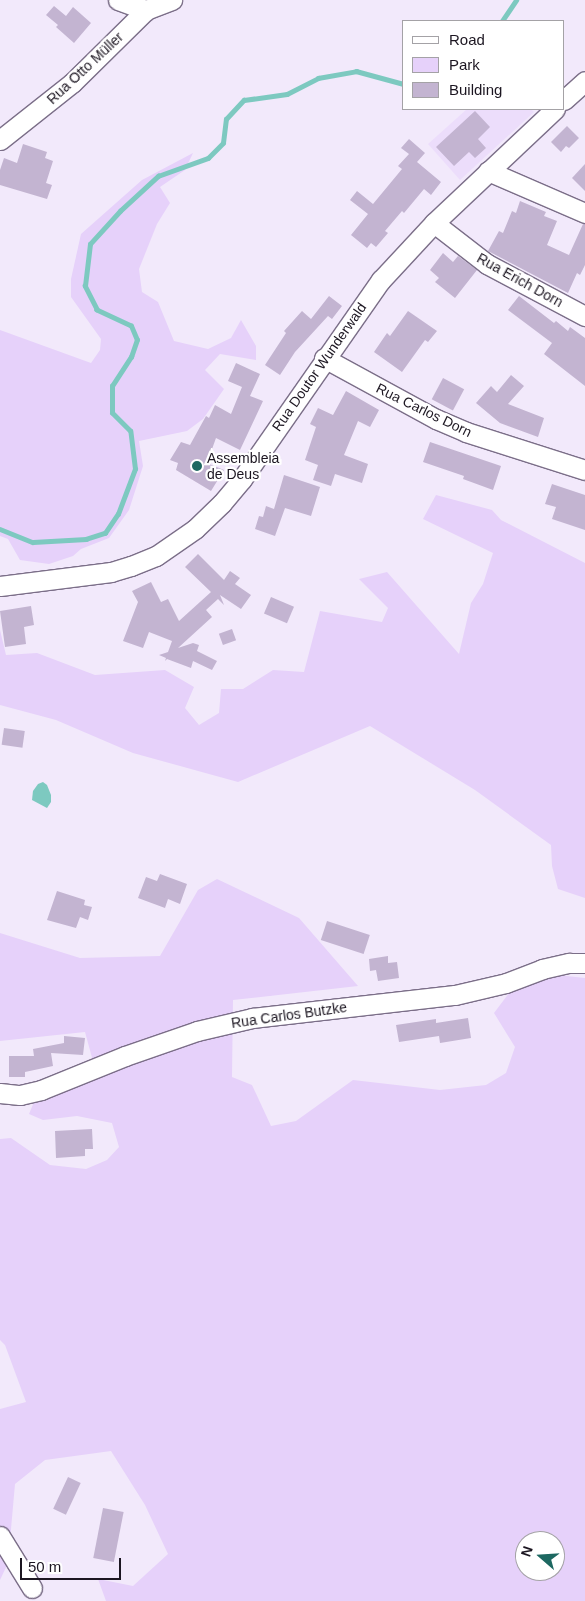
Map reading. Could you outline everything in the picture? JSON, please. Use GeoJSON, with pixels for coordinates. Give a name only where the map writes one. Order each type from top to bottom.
{"type":"FeatureCollection","features":[{"type":"Feature","properties":{"kind":"street"},"geometry":{"type":"LineString","coordinates":[[118,0],[146,10]]}},
{"type":"Feature","properties":{"kind":"street","name":"Rua Otto Müller"},"geometry":{"type":"LineString","coordinates":[[0,140],[72,83],[146,10],[172,0]]}},
{"type":"Feature","properties":{"kind":"street"},"geometry":{"type":"LineString","coordinates":[[565,99],[585,81]]}},
{"type":"Feature","properties":{"kind":"street","name":"Rua Doutor Wunderwald"},"geometry":{"type":"LineString","coordinates":[[0,586],[110,572],[156,556],[176,543],[208,517],[242,479],[324,358],[381,280],[434,223],[554,110]]}},
{"type":"Feature","properties":{"kind":"street"},"geometry":{"type":"LineString","coordinates":[[488,171],[585,213]]}},
{"type":"Feature","properties":{"kind":"street","name":"Rua Erich Dorn"},"geometry":{"type":"LineString","coordinates":[[434,223],[487,264],[585,316]]}},
{"type":"Feature","properties":{"kind":"street","name":"Rua Carlos Dorn"},"geometry":{"type":"LineString","coordinates":[[324,358],[436,419],[466,432],[585,470]]}},
{"type":"Feature","properties":{"kind":"street","name":"Rua Carlos Butzke"},"geometry":{"type":"LineString","coordinates":[[0,1093],[20,1096],[41,1090],[125,1056],[179,1038],[252,1018],[455,995],[506,984],[542,969],[569,963],[585,963]]}},
{"type":"Feature","properties":{"kind":"street"},"geometry":{"type":"LineString","coordinates":[[0,1536],[32,1588]]}},
{"type":"Feature","properties":{"kind":"shaded area"},"geometry":{"type":"Polygon","coordinates":[[[466,110],[532,110],[534,112],[460,180],[428,144],[466,110]]]}},
{"type":"Feature","properties":{"kind":"shaded area"},"geometry":{"type":"Polygon","coordinates":[[[43,782],[47,785],[51,795],[51,802],[47,808],[32,800],[33,791],[38,784],[43,782]]]}},
{"type":"Feature","properties":{"kind":"green space"},"geometry":{"type":"Polygon","coordinates":[[[193,153],[185,170],[160,187],[170,203],[157,224],[139,269],[142,292],[158,302],[174,341],[208,349],[231,338],[241,320],[256,346],[256,360],[220,354],[205,370],[224,389],[203,419],[187,431],[139,441],[143,466],[129,510],[109,538],[81,549],[73,556],[49,564],[20,560],[8,539],[0,536],[0,330],[91,363],[100,350],[101,339],[71,297],[71,279],[81,234],[142,180],[193,153]]]}},
{"type":"Feature","properties":{"kind":"green space"},"geometry":{"type":"Polygon","coordinates":[[[436,495],[492,510],[501,520],[585,563],[585,898],[558,889],[552,866],[551,845],[475,790],[370,726],[238,782],[133,753],[56,720],[0,705],[0,630],[6,655],[37,653],[95,675],[165,670],[194,687],[185,708],[199,725],[219,713],[221,689],[243,689],[273,670],[304,672],[320,611],[382,622],[388,608],[359,579],[387,572],[459,654],[471,603],[483,584],[493,553],[423,519],[436,495]]]}},
{"type":"Feature","properties":{"kind":"green space"},"geometry":{"type":"Polygon","coordinates":[[[217,879],[299,918],[358,986],[233,1000],[232,1077],[252,1085],[271,1126],[296,1121],[353,1080],[440,1090],[486,1085],[506,1073],[515,1047],[494,1013],[512,989],[548,974],[585,978],[585,1601],[106,1601],[98,1579],[133,1586],[168,1554],[145,1505],[111,1451],[45,1460],[15,1484],[8,1563],[0,1580],[0,1409],[26,1402],[5,1345],[0,1340],[0,1139],[11,1138],[50,1165],[86,1169],[107,1160],[119,1147],[112,1123],[77,1116],[43,1120],[29,1114],[34,1102],[97,1076],[85,1032],[0,1041],[0,933],[80,958],[160,956],[198,890],[217,879]]]}},
{"type":"Feature","properties":{"kind":"building"},"geometry":{"type":"Polygon","coordinates":[[[54,6],[66,16],[73,7],[91,23],[74,43],[46,15],[54,6]]]}},
{"type":"Feature","properties":{"kind":"building"},"geometry":{"type":"Polygon","coordinates":[[[475,111],[490,127],[478,139],[486,148],[475,158],[469,152],[454,166],[436,147],[475,111]]]}},
{"type":"Feature","properties":{"kind":"building"},"geometry":{"type":"Polygon","coordinates":[[[567,126],[579,138],[569,148],[566,146],[561,152],[551,142],[567,126]]]}},
{"type":"Feature","properties":{"kind":"building"},"geometry":{"type":"Polygon","coordinates":[[[409,139],[425,153],[417,162],[441,182],[431,195],[424,189],[404,213],[402,211],[385,231],[388,233],[376,247],[371,243],[367,248],[351,235],[368,214],[350,200],[357,191],[373,204],[402,169],[398,166],[409,154],[401,148],[409,139]]]}},
{"type":"Feature","properties":{"kind":"building"},"geometry":{"type":"Polygon","coordinates":[[[23,144],[47,152],[45,158],[53,161],[46,183],[52,185],[47,199],[0,185],[0,170],[4,158],[17,163],[23,144]]]}},
{"type":"Feature","properties":{"kind":"building"},"geometry":{"type":"Polygon","coordinates":[[[585,164],[585,191],[572,178],[585,164]]]}},
{"type":"Feature","properties":{"kind":"building"},"geometry":{"type":"Polygon","coordinates":[[[520,201],[546,212],[544,216],[557,221],[547,245],[569,255],[583,224],[585,224],[585,265],[580,275],[577,273],[568,293],[488,251],[499,231],[503,233],[512,211],[516,213],[520,201]]]}},
{"type":"Feature","properties":{"kind":"building"},"geometry":{"type":"Polygon","coordinates":[[[443,253],[453,262],[458,256],[477,270],[455,298],[435,282],[439,278],[430,270],[443,253]]]}},
{"type":"Feature","properties":{"kind":"building"},"geometry":{"type":"Polygon","coordinates":[[[329,296],[342,306],[332,319],[328,316],[295,352],[280,375],[265,365],[286,333],[284,331],[302,311],[311,319],[329,296]]]}},
{"type":"Feature","properties":{"kind":"building"},"geometry":{"type":"Polygon","coordinates":[[[519,296],[554,323],[556,321],[568,331],[570,327],[585,338],[585,386],[544,354],[552,343],[508,310],[519,296]]]}},
{"type":"Feature","properties":{"kind":"building"},"geometry":{"type":"Polygon","coordinates":[[[408,311],[437,331],[428,342],[425,340],[402,372],[374,352],[387,333],[390,336],[408,311]]]}},
{"type":"Feature","properties":{"kind":"building"},"geometry":{"type":"Polygon","coordinates":[[[236,363],[260,374],[250,396],[263,401],[240,450],[216,438],[207,463],[224,470],[211,491],[176,470],[178,463],[170,460],[181,442],[190,445],[206,416],[209,418],[215,405],[231,414],[242,387],[228,381],[236,363]]]}},
{"type":"Feature","properties":{"kind":"building"},"geometry":{"type":"Polygon","coordinates":[[[511,375],[524,386],[508,404],[544,418],[538,437],[500,423],[476,403],[491,386],[497,392],[511,375]]]}},
{"type":"Feature","properties":{"kind":"building"},"geometry":{"type":"Polygon","coordinates":[[[443,378],[464,389],[453,410],[432,399],[443,378]]]}},
{"type":"Feature","properties":{"kind":"building"},"geometry":{"type":"Polygon","coordinates":[[[346,391],[379,410],[370,427],[358,421],[344,455],[368,464],[362,483],[335,474],[331,486],[313,480],[318,465],[305,460],[316,427],[310,424],[318,408],[333,415],[346,391]]]}},
{"type":"Feature","properties":{"kind":"building"},"geometry":{"type":"Polygon","coordinates":[[[430,442],[501,466],[493,490],[463,479],[464,476],[423,462],[430,442]]]}},
{"type":"Feature","properties":{"kind":"building"},"geometry":{"type":"Polygon","coordinates":[[[284,475],[320,487],[311,516],[285,508],[275,536],[255,529],[259,516],[263,517],[266,506],[274,509],[284,475]]]}},
{"type":"Feature","properties":{"kind":"building"},"geometry":{"type":"Polygon","coordinates":[[[552,484],[585,495],[585,530],[552,519],[556,507],[545,504],[552,484]]]}},
{"type":"Feature","properties":{"kind":"building"},"geometry":{"type":"Polygon","coordinates":[[[198,554],[224,580],[230,571],[240,578],[235,584],[251,595],[241,609],[220,595],[224,605],[218,599],[206,610],[212,617],[178,648],[193,643],[199,645],[197,651],[217,661],[212,670],[193,661],[191,668],[167,659],[165,661],[166,658],[159,655],[168,652],[172,641],[149,632],[143,648],[123,641],[138,602],[132,591],[151,582],[161,602],[168,599],[179,621],[211,592],[185,567],[198,554]]]}},
{"type":"Feature","properties":{"kind":"building"},"geometry":{"type":"Polygon","coordinates":[[[271,597],[294,607],[287,623],[264,614],[271,597]]]}},
{"type":"Feature","properties":{"kind":"building"},"geometry":{"type":"Polygon","coordinates":[[[31,606],[34,625],[24,627],[26,644],[5,647],[0,611],[31,606]]]}},
{"type":"Feature","properties":{"kind":"building"},"geometry":{"type":"Polygon","coordinates":[[[232,629],[236,640],[223,645],[219,634],[232,629]]]}},
{"type":"Feature","properties":{"kind":"building"},"geometry":{"type":"Polygon","coordinates":[[[4,728],[25,731],[22,748],[2,745],[4,728]]]}},
{"type":"Feature","properties":{"kind":"building"},"geometry":{"type":"Polygon","coordinates":[[[160,874],[187,884],[180,904],[168,899],[165,908],[138,898],[146,877],[157,881],[160,874]]]}},
{"type":"Feature","properties":{"kind":"building"},"geometry":{"type":"Polygon","coordinates":[[[57,891],[85,900],[84,905],[92,907],[88,920],[80,917],[76,928],[47,920],[57,891]]]}},
{"type":"Feature","properties":{"kind":"building"},"geometry":{"type":"Polygon","coordinates":[[[327,921],[370,935],[364,954],[321,940],[327,921]]]}},
{"type":"Feature","properties":{"kind":"building"},"geometry":{"type":"Polygon","coordinates":[[[388,956],[388,963],[397,962],[399,978],[378,981],[376,970],[370,971],[369,959],[388,956]]]}},
{"type":"Feature","properties":{"kind":"building"},"geometry":{"type":"Polygon","coordinates":[[[468,1018],[471,1038],[440,1043],[439,1036],[399,1042],[396,1025],[436,1019],[436,1023],[468,1018]]]}},
{"type":"Feature","properties":{"kind":"building"},"geometry":{"type":"Polygon","coordinates":[[[64,1036],[85,1038],[83,1055],[51,1053],[53,1066],[25,1072],[25,1077],[9,1077],[9,1056],[34,1056],[33,1049],[64,1043],[64,1036]]]}},
{"type":"Feature","properties":{"kind":"building"},"geometry":{"type":"Polygon","coordinates":[[[92,1129],[93,1149],[85,1149],[85,1156],[56,1158],[55,1131],[92,1129]]]}},
{"type":"Feature","properties":{"kind":"building"},"geometry":{"type":"Polygon","coordinates":[[[68,1477],[81,1483],[66,1515],[53,1509],[68,1477]]]}},
{"type":"Feature","properties":{"kind":"building"},"geometry":{"type":"Polygon","coordinates":[[[103,1508],[124,1512],[114,1562],[93,1558],[103,1508]]]}},
{"type":"Feature","properties":{"kind":"waterway"},"geometry":{"type":"LineString","coordinates":[[503,20],[516,0]]}},
{"type":"Feature","properties":{"kind":"waterway"},"geometry":{"type":"LineString","coordinates":[[0,529],[33,542],[86,539],[105,533],[118,514],[135,469],[130,431],[112,413],[112,386],[131,357],[137,340],[131,326],[97,310],[85,286],[90,244],[120,211],[158,176],[208,158],[223,143],[226,119],[244,100],[287,94],[318,78],[356,71],[402,83]]}},
{"type":"Feature","properties":{"kind":"place","name":"Assembleia de Deus"},"geometry":{"type":"Point","coordinates":[197,466]}}]}
